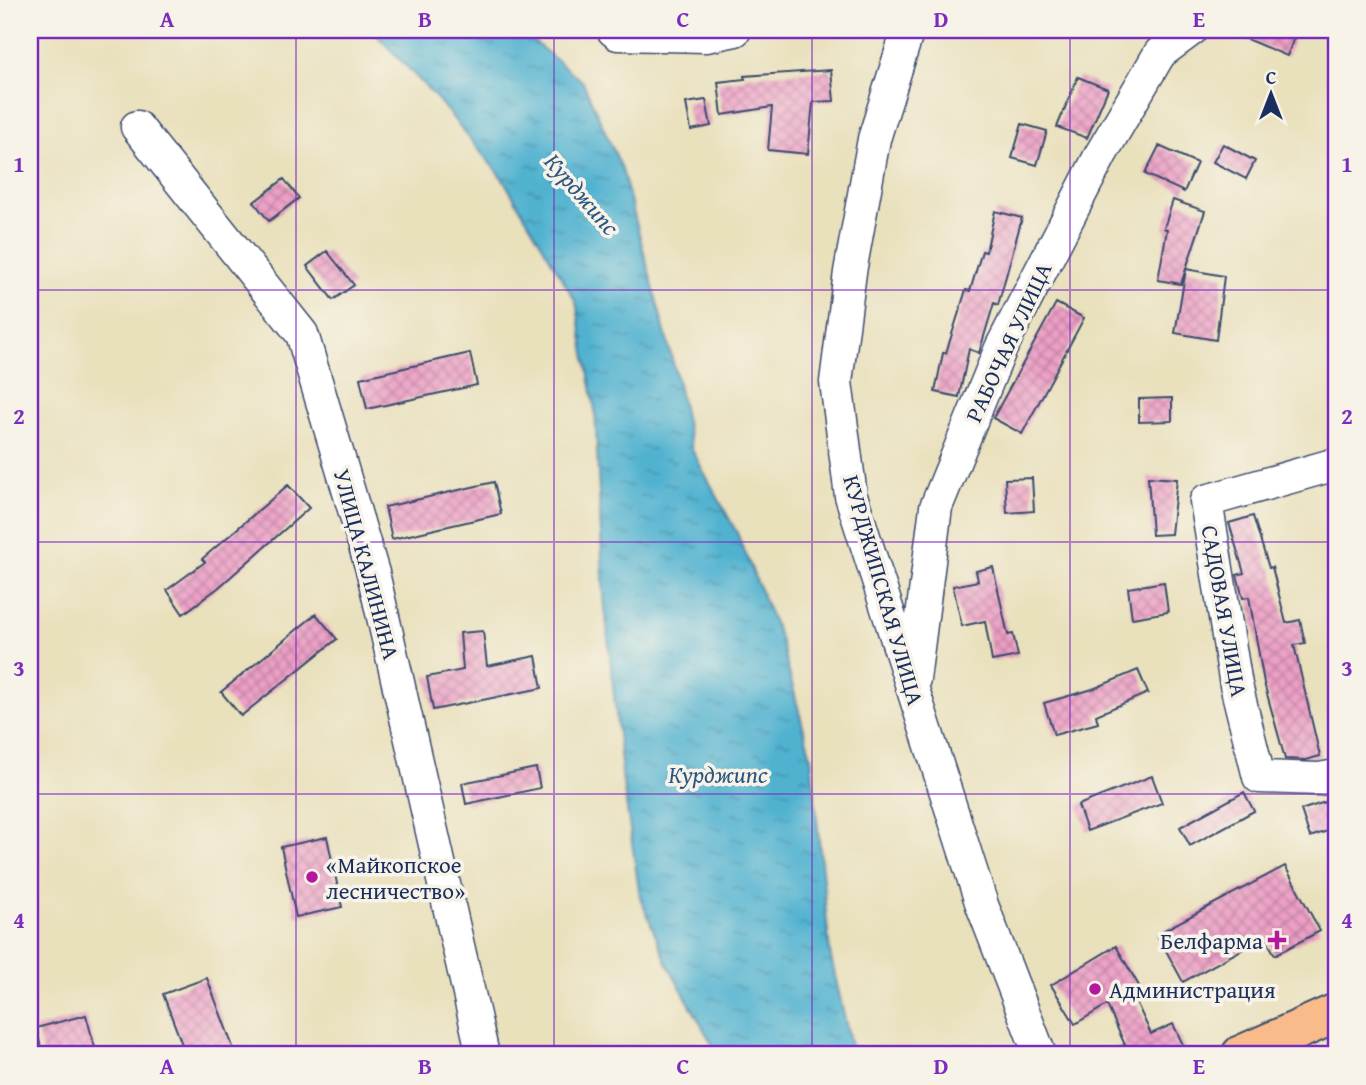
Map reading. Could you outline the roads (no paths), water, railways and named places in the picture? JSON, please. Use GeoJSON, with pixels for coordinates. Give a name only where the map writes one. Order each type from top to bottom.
{"type":"FeatureCollection","features":[{"type":"Feature","properties":{"kind":"main road"},"geometry":{"type":"LineString","coordinates":[[1241,1055],[1336,1013]]}},
{"type":"Feature","properties":{"kind":"street"},"geometry":{"type":"LineString","coordinates":[[613,30],[618,34],[706,36],[735,30]]}},
{"type":"Feature","properties":{"kind":"street","name":"КУРДЖИПСКАЯ УЛИЦА"},"geometry":{"type":"LineString","coordinates":[[908,30],[874,139],[850,272],[836,382],[851,496],[982,905],[1040,1055]]}},
{"type":"Feature","properties":{"kind":"street","name":"РАБОЧАЯ УЛИЦА"},"geometry":{"type":"LineString","coordinates":[[912,691],[936,507],[1001,348],[1101,154],[1160,53],[1191,30]]}},
{"type":"Feature","properties":{"kind":"street","name":"УЛИЦА КАЛИНИНА"},"geometry":{"type":"LineString","coordinates":[[137,127],[302,334],[373,573],[483,1055]]}},
{"type":"Feature","properties":{"kind":"street","name":"САДОВАЯ УЛИЦА"},"geometry":{"type":"LineString","coordinates":[[1336,464],[1206,501],[1236,685],[1259,777],[1319,779],[1336,776]]}},
{"type":"Feature","properties":{"kind":"water","name":"Курджипс"},"geometry":{"type":"Polygon","coordinates":[[[372,30],[520,30],[583,82],[622,169],[675,370],[692,450],[737,533],[780,638],[811,757],[830,953],[853,1055],[718,1055],[667,963],[640,897],[623,783],[604,598],[595,410],[576,302],[503,179],[438,100],[372,30]]]}},
{"type":"Feature","properties":{"kind":"place","name":"«Майкопское лесничество»"},"geometry":{"type":"Point","coordinates":[312,877]}},
{"type":"Feature","properties":{"kind":"place","name":"Белфарма"},"geometry":{"type":"Point","coordinates":[1277,940]}},
{"type":"Feature","properties":{"kind":"place","name":"Администрация"},"geometry":{"type":"Point","coordinates":[1095,989]}}]}
